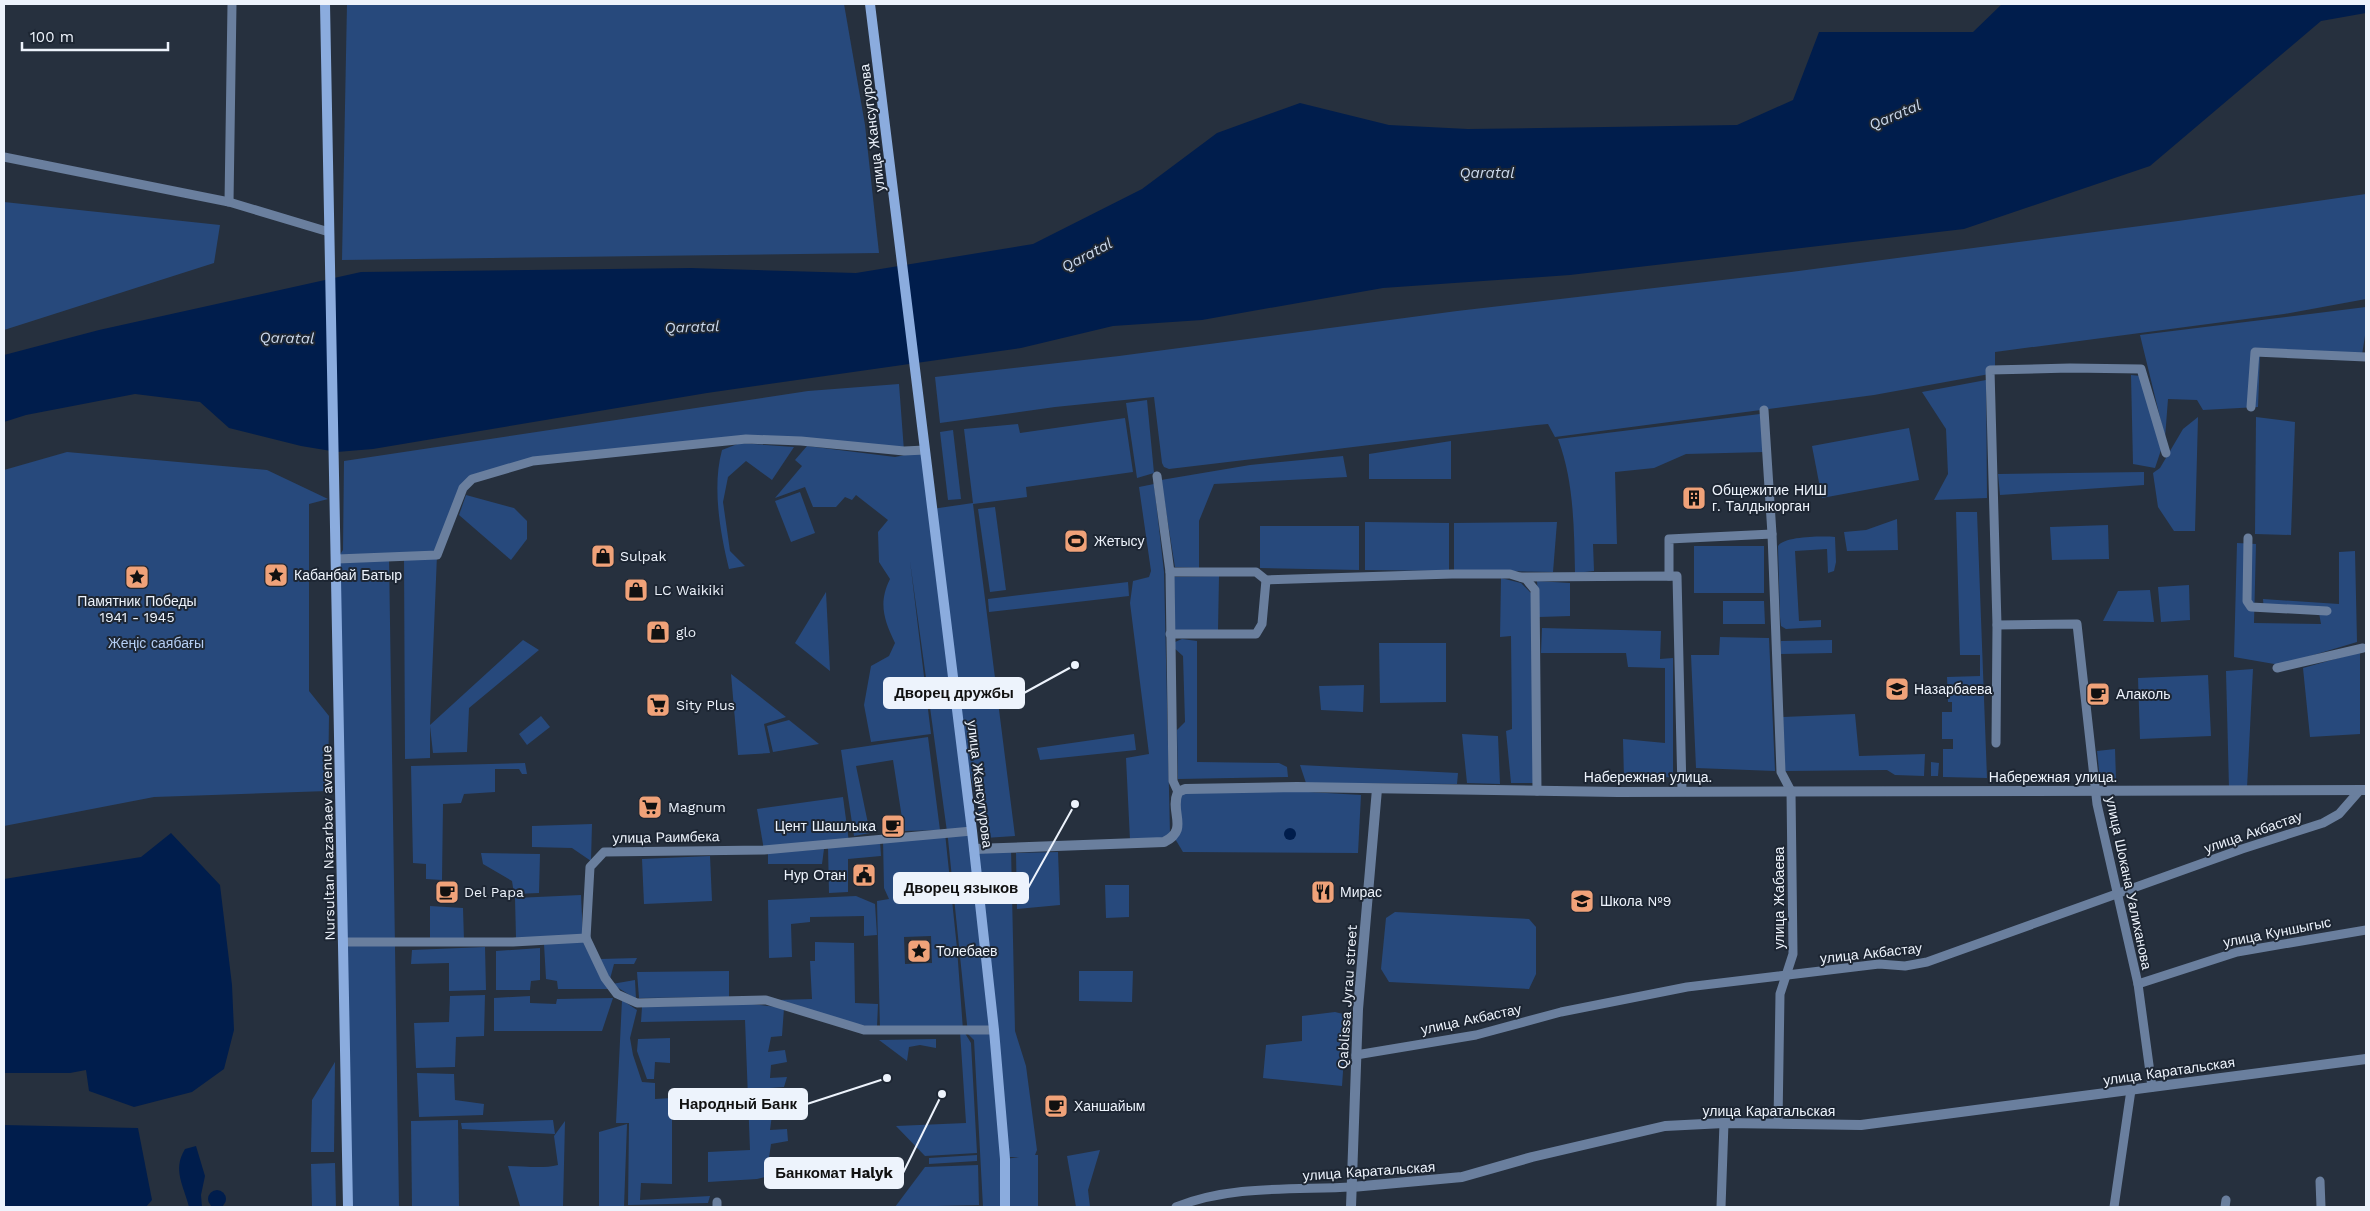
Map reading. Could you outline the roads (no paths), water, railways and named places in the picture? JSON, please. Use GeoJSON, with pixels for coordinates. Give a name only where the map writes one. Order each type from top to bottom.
{"type":"FeatureCollection","features":[{"type":"Feature","properties":{"kind":"main road","name":"Nursultan Nazarbaev avenue"},"geometry":{"type":"LineString","coordinates":[[325,4],[348,1207]]}},
{"type":"Feature","properties":{"kind":"main road","name":"улица Жансугурова"},"geometry":{"type":"LineString","coordinates":[[870,4],[972,830],[994,1030],[1005,1159],[1006,1207]]}},
{"type":"Feature","properties":{"kind":"street"},"geometry":{"type":"LineString","coordinates":[[230,202],[232,4]]}},
{"type":"Feature","properties":{"kind":"street"},"geometry":{"type":"LineString","coordinates":[[4,157],[230,202],[329,232]]}},
{"type":"Feature","properties":{"kind":"street"},"geometry":{"type":"LineString","coordinates":[[2251,407],[2255,352],[2366,357]]}},
{"type":"Feature","properties":{"kind":"street"},"geometry":{"type":"LineString","coordinates":[[1996,743],[1997,625],[1990,370],[2141,369],[2166,453]]}},
{"type":"Feature","properties":{"kind":"street"},"geometry":{"type":"LineString","coordinates":[[1764,410],[1772,534],[1781,772],[1791,791]]}},
{"type":"Feature","properties":{"kind":"street"},"geometry":{"type":"LineString","coordinates":[[337,559],[437,555],[463,488],[472,479],[533,461],[746,439],[801,441],[904,451],[924,450]]}},
{"type":"Feature","properties":{"kind":"street"},"geometry":{"type":"LineString","coordinates":[[974,849],[1164,842],[1174,837],[1178,827],[1175,800],[1178,792],[1173,781],[1170,572],[1157,476]]}},
{"type":"Feature","properties":{"kind":"street"},"geometry":{"type":"LineString","coordinates":[[1668,576],[1669,539],[1772,534]]}},
{"type":"Feature","properties":{"kind":"street"},"geometry":{"type":"LineString","coordinates":[[2248,538],[2247,601],[2252,607],[2327,611]]}},
{"type":"Feature","properties":{"kind":"street"},"geometry":{"type":"LineString","coordinates":[[1170,572],[1256,572],[1266,580],[1452,574],[1510,574],[1526,580],[1535,590],[1537,791]]}},
{"type":"Feature","properties":{"kind":"street"},"geometry":{"type":"LineString","coordinates":[[1518,577],[1677,576],[1682,791]]}},
{"type":"Feature","properties":{"kind":"street"},"geometry":{"type":"LineString","coordinates":[[1170,634],[1256,634],[1262,624],[1266,580]]}},
{"type":"Feature","properties":{"kind":"street","name":"улица Шокана Уалиханова"},"geometry":{"type":"LineString","coordinates":[[1997,625],[2077,624],[2095,792],[2116,894],[2138,984],[2152,1088]]}},
{"type":"Feature","properties":{"kind":"street"},"geometry":{"type":"LineString","coordinates":[[2277,668],[2363,648]]}},
{"type":"Feature","properties":{"kind":"street","name":"Набережная улица."},"geometry":{"type":"LineString","coordinates":[[1178,792],[1185,789],[1288,787],[1537,791],[2095,792],[2363,790]]}},
{"type":"Feature","properties":{"kind":"street","name":"Qablissa Jyrau street"},"geometry":{"type":"LineString","coordinates":[[1351,1207],[1356,1055],[1377,788]]}},
{"type":"Feature","properties":{"kind":"street","name":"улица Акбастау"},"geometry":{"type":"LineString","coordinates":[[1356,1055],[1476,1035],[1561,1012],[1687,987],[1879,964],[1905,966],[1927,962],[2242,849],[2323,823],[2339,814],[2363,790]]}},
{"type":"Feature","properties":{"kind":"street","name":"улица Жабаева"},"geometry":{"type":"LineString","coordinates":[[1778,1123],[1780,994],[1794,954],[1791,791]]}},
{"type":"Feature","properties":{"kind":"street","name":"улица Раимбека"},"geometry":{"type":"LineString","coordinates":[[586,938],[590,867],[604,852],[764,850],[972,830]]}},
{"type":"Feature","properties":{"kind":"street","name":"улица Куншыгыс"},"geometry":{"type":"LineString","coordinates":[[2138,984],[2237,952],[2366,930]]}},
{"type":"Feature","properties":{"kind":"street"},"geometry":{"type":"LineString","coordinates":[[344,942],[513,942],[586,938],[605,978],[617,994],[637,1003],[766,1000],[864,1030],[994,1030]]}},
{"type":"Feature","properties":{"kind":"street","name":"улица Каратальская"},"geometry":{"type":"LineString","coordinates":[[1176,1207],[1192,1201],[1245,1192],[1352,1188],[1462,1177],[1532,1157],[1665,1126],[1724,1122],[1861,1125],[2366,1059]]}},
{"type":"Feature","properties":{"kind":"street"},"geometry":{"type":"LineString","coordinates":[[2114,1207],[2131,1090]]}},
{"type":"Feature","properties":{"kind":"street"},"geometry":{"type":"LineString","coordinates":[[1721,1207],[1724,1122]]}},
{"type":"Feature","properties":{"kind":"street"},"geometry":{"type":"LineString","coordinates":[[2320,1180],[2321,1207]]}},
{"type":"Feature","properties":{"kind":"water","name":"Qaratal"},"geometry":{"type":"Polygon","coordinates":[[[2002,4],[2366,4],[2366,13],[2321,21],[2150,166],[1964,229],[1570,275],[1383,288],[1202,320],[1113,326],[1021,348],[707,393],[373,449],[337,452],[301,446],[229,428],[200,402],[135,394],[26,415],[4,422],[4,355],[99,330],[361,272],[691,268],[856,273],[1033,244],[1142,189],[1217,133],[1300,103],[1389,125],[1468,129],[1737,125],[1793,100],[1819,32],[1973,32],[2002,4]]]}},
{"type":"Feature","properties":{"kind":"water"},"geometry":{"type":"Polygon","coordinates":[[[1288,828],[1292,828],[1296,834],[1292,840],[1288,840],[1284,836],[1284,832],[1288,828]]]}},
{"type":"Feature","properties":{"kind":"water"},"geometry":{"type":"Polygon","coordinates":[[[171,833],[220,885],[232,985],[234,1030],[224,1069],[192,1092],[134,1107],[89,1091],[86,1070],[70,1073],[4,1073],[4,879],[141,857],[171,833]]]}},
{"type":"Feature","properties":{"kind":"water"},"geometry":{"type":"Polygon","coordinates":[[[4,1125],[138,1128],[152,1200],[146,1207],[4,1207],[4,1125]]]}},
{"type":"Feature","properties":{"kind":"water"},"geometry":{"type":"Polygon","coordinates":[[[196,1146],[205,1176],[201,1195],[202,1207],[189,1207],[180,1178],[179,1164],[185,1149],[196,1146]]]}},
{"type":"Feature","properties":{"kind":"water"},"geometry":{"type":"Polygon","coordinates":[[[217,1190],[223,1193],[226,1199],[223,1205],[217,1208],[211,1205],[208,1199],[211,1193],[217,1190]]]}},
{"type":"Feature","properties":{"kind":"place","name":"Общежитие НИШ г. Талдыкорган"},"geometry":{"type":"Point","coordinates":[1694,498]}},
{"type":"Feature","properties":{"kind":"place","name":"Жетысу"},"geometry":{"type":"Point","coordinates":[1076,541]}},
{"type":"Feature","properties":{"kind":"place","name":"Sulpak"},"geometry":{"type":"Point","coordinates":[603,556]}},
{"type":"Feature","properties":{"kind":"place","name":"Кабанбай Батыр"},"geometry":{"type":"Point","coordinates":[276,575]}},
{"type":"Feature","properties":{"kind":"place","name":"Памятник Победы 1941 - 1945"},"geometry":{"type":"Point","coordinates":[137,577]}},
{"type":"Feature","properties":{"kind":"place","name":"LC Waikiki"},"geometry":{"type":"Point","coordinates":[636,590]}},
{"type":"Feature","properties":{"kind":"place","name":"glo"},"geometry":{"type":"Point","coordinates":[658,632]}},
{"type":"Feature","properties":{"kind":"place","name":"Дворец дружбы"},"geometry":{"type":"Point","coordinates":[1075,665]}},
{"type":"Feature","properties":{"kind":"place","name":"Назарбаева"},"geometry":{"type":"Point","coordinates":[1897,689]}},
{"type":"Feature","properties":{"kind":"place","name":"Алаколь"},"geometry":{"type":"Point","coordinates":[2098,694]}},
{"type":"Feature","properties":{"kind":"place","name":"Sity Plus"},"geometry":{"type":"Point","coordinates":[658,705]}},
{"type":"Feature","properties":{"kind":"place","name":"Дворец языков"},"geometry":{"type":"Point","coordinates":[1075,804]}},
{"type":"Feature","properties":{"kind":"place","name":"Magnum"},"geometry":{"type":"Point","coordinates":[650,807]}},
{"type":"Feature","properties":{"kind":"place","name":"Цент Шашлыка"},"geometry":{"type":"Point","coordinates":[893,826]}},
{"type":"Feature","properties":{"kind":"place","name":"Нур Отан"},"geometry":{"type":"Point","coordinates":[864,875]}},
{"type":"Feature","properties":{"kind":"place","name":"Del Papa"},"geometry":{"type":"Point","coordinates":[447,892]}},
{"type":"Feature","properties":{"kind":"place","name":"Мирас"},"geometry":{"type":"Point","coordinates":[1323,892]}},
{"type":"Feature","properties":{"kind":"place","name":"Школа №9"},"geometry":{"type":"Point","coordinates":[1582,901]}},
{"type":"Feature","properties":{"kind":"place","name":"Толебаев"},"geometry":{"type":"Point","coordinates":[919,951]}},
{"type":"Feature","properties":{"kind":"place","name":"Народный Банк"},"geometry":{"type":"Point","coordinates":[887,1078]}},
{"type":"Feature","properties":{"kind":"place","name":"Банкомат Halyk"},"geometry":{"type":"Point","coordinates":[942,1094]}},
{"type":"Feature","properties":{"kind":"place","name":"Ханшайым"},"geometry":{"type":"Point","coordinates":[1056,1106]}},
{"type":"Feature","properties":{"kind":"park label","name":"Жеңіс саябағы"},"geometry":{"type":"Point","coordinates":[156,643]}}]}
